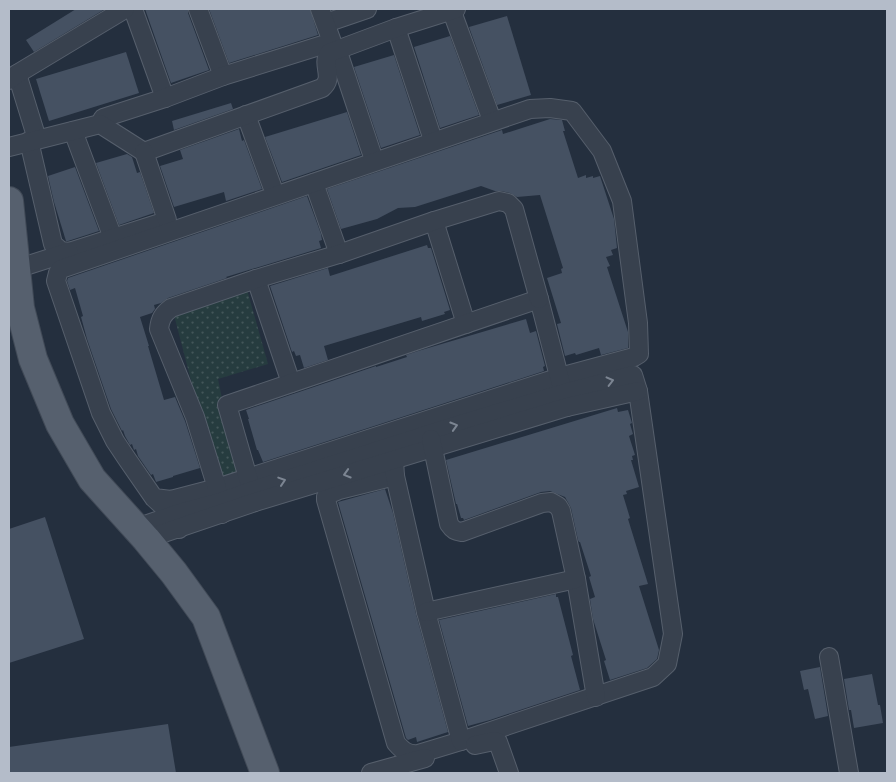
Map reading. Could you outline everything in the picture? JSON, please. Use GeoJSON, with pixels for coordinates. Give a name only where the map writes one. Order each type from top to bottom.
{"type":"FeatureCollection","features":[{"type":"Feature","properties":{"kind":"main road"},"geometry":{"type":"LineString","coordinates":[[9,201],[20,308],[33,359],[60,424],[92,479],[174,573],[206,617],[265,773]]}},
{"type":"Feature","properties":{"kind":"street"},"geometry":{"type":"LineString","coordinates":[[69,252],[61,251],[53,244],[33,140],[13,77],[125,9]]}},
{"type":"Feature","properties":{"kind":"street"},"geometry":{"type":"LineString","coordinates":[[133,9],[165,98]]}},
{"type":"Feature","properties":{"kind":"street"},"geometry":{"type":"LineString","coordinates":[[198,9],[223,76]]}},
{"type":"Feature","properties":{"kind":"street"},"geometry":{"type":"LineString","coordinates":[[100,124],[103,118],[165,98],[223,76],[332,42],[323,16],[368,9]]}},
{"type":"Feature","properties":{"kind":"street"},"geometry":{"type":"LineString","coordinates":[[144,152],[322,88],[329,79],[325,63],[329,53],[453,9],[490,115]]}},
{"type":"Feature","properties":{"kind":"street"},"geometry":{"type":"LineString","coordinates":[[396,28],[431,134]]}},
{"type":"Feature","properties":{"kind":"street"},"geometry":{"type":"LineString","coordinates":[[337,49],[372,154]]}},
{"type":"Feature","properties":{"kind":"street"},"geometry":{"type":"LineString","coordinates":[[16,269],[539,98]]}},
{"type":"Feature","properties":{"kind":"street"},"geometry":{"type":"LineString","coordinates":[[154,498],[219,502],[251,490],[390,462],[433,447],[564,392],[639,354],[638,323],[622,201],[602,151],[572,111],[550,108],[530,109],[61,269],[56,281],[101,413],[115,442],[154,498],[166,509],[175,522]]}},
{"type":"Feature","properties":{"kind":"street"},"geometry":{"type":"LineString","coordinates":[[246,115],[272,186]]}},
{"type":"Feature","properties":{"kind":"street"},"geometry":{"type":"LineString","coordinates":[[9,147],[100,124],[144,152],[168,220]]}},
{"type":"Feature","properties":{"kind":"street"},"geometry":{"type":"LineString","coordinates":[[73,131],[113,238]]}},
{"type":"Feature","properties":{"kind":"street"},"geometry":{"type":"LineString","coordinates":[[314,183],[339,254]]}},
{"type":"Feature","properties":{"kind":"street"},"geometry":{"type":"LineString","coordinates":[[219,502],[195,417],[159,329],[165,312],[171,308],[256,279],[339,254],[489,203],[499,201],[508,203],[514,209],[564,392]]}},
{"type":"Feature","properties":{"kind":"street"},"geometry":{"type":"LineString","coordinates":[[434,221],[466,324]]}},
{"type":"Feature","properties":{"kind":"street"},"geometry":{"type":"LineString","coordinates":[[256,279],[291,383]]}},
{"type":"Feature","properties":{"kind":"street"},"geometry":{"type":"LineString","coordinates":[[251,490],[228,405],[539,299]]}},
{"type":"Feature","properties":{"kind":"street"},"geometry":{"type":"LineString","coordinates":[[141,534],[251,490],[564,392],[634,375],[673,634],[667,664],[653,678],[461,741],[412,755],[402,750],[396,744],[326,500],[326,496],[390,462]]}},
{"type":"Feature","properties":{"kind":"street"},"geometry":{"type":"LineString","coordinates":[[433,447],[588,412],[638,396]]}},
{"type":"Feature","properties":{"kind":"street"},"geometry":{"type":"LineString","coordinates":[[433,447],[449,524],[452,530],[462,532],[542,503],[551,502],[558,506],[576,578],[596,696]]}},
{"type":"Feature","properties":{"kind":"street"},"geometry":{"type":"LineString","coordinates":[[390,462],[426,612],[461,741]]}},
{"type":"Feature","properties":{"kind":"street"},"geometry":{"type":"LineString","coordinates":[[426,612],[576,578]]}},
{"type":"Feature","properties":{"kind":"street"},"geometry":{"type":"LineString","coordinates":[[829,657],[849,773]]}},
{"type":"Feature","properties":{"kind":"street"},"geometry":{"type":"LineString","coordinates":[[371,773],[402,769],[494,741],[498,742],[509,773]]}},
{"type":"Feature","properties":{"kind":"green space"},"geometry":{"type":"Polygon","coordinates":[[[246,286],[268,364],[218,379],[237,472],[216,484],[212,461],[174,315],[246,286]]]}},
{"type":"Feature","properties":{"kind":"building"},"geometry":{"type":"Polygon","coordinates":[[[76,9],[105,9],[34,52],[26,40],[76,9]]]}},
{"type":"Feature","properties":{"kind":"building"},"geometry":{"type":"Polygon","coordinates":[[[145,9],[188,9],[209,70],[171,83],[145,9]]]}},
{"type":"Feature","properties":{"kind":"building"},"geometry":{"type":"Polygon","coordinates":[[[209,9],[310,9],[318,35],[229,63],[209,9]]]}},
{"type":"Feature","properties":{"kind":"building"},"geometry":{"type":"Polygon","coordinates":[[[507,16],[531,95],[497,105],[469,27],[507,16]]]}},
{"type":"Feature","properties":{"kind":"building"},"geometry":{"type":"Polygon","coordinates":[[[450,36],[479,115],[440,128],[414,47],[450,36]]]}},
{"type":"Feature","properties":{"kind":"building"},"geometry":{"type":"Polygon","coordinates":[[[126,52],[139,93],[49,121],[36,79],[126,52]]]}},
{"type":"Feature","properties":{"kind":"building"},"geometry":{"type":"Polygon","coordinates":[[[394,55],[420,135],[381,148],[354,67],[394,55]]]}},
{"type":"Feature","properties":{"kind":"building"},"geometry":{"type":"Polygon","coordinates":[[[231,103],[233,109],[174,130],[172,121],[231,103]]]}},
{"type":"Feature","properties":{"kind":"building"},"geometry":{"type":"Polygon","coordinates":[[[347,112],[361,155],[282,182],[265,137],[347,112]]]}},
{"type":"Feature","properties":{"kind":"building"},"geometry":{"type":"Polygon","coordinates":[[[550,119],[562,120],[565,131],[563,131],[578,178],[586,175],[586,178],[600,176],[614,219],[617,248],[611,250],[613,255],[606,257],[610,266],[607,267],[628,332],[628,348],[601,355],[599,348],[576,355],[575,353],[565,356],[557,324],[561,323],[547,278],[562,273],[561,269],[563,268],[540,195],[517,197],[510,193],[495,191],[481,186],[415,207],[398,208],[377,219],[341,229],[327,189],[502,130],[503,134],[550,119]]]}},
{"type":"Feature","properties":{"kind":"building"},"geometry":{"type":"Polygon","coordinates":[[[239,129],[262,189],[226,201],[224,192],[174,207],[160,166],[183,159],[180,150],[239,129]]]}},
{"type":"Feature","properties":{"kind":"building"},"geometry":{"type":"Polygon","coordinates":[[[127,154],[132,157],[137,173],[140,172],[154,213],[119,225],[96,163],[127,154]]]}},
{"type":"Feature","properties":{"kind":"building"},"geometry":{"type":"Polygon","coordinates":[[[75,167],[99,231],[66,241],[48,176],[75,167]]]}},
{"type":"Feature","properties":{"kind":"building"},"geometry":{"type":"Polygon","coordinates":[[[307,196],[321,234],[322,240],[319,241],[321,248],[226,277],[168,298],[154,305],[155,309],[152,313],[140,317],[164,400],[175,397],[200,468],[156,482],[153,474],[151,475],[138,456],[136,449],[134,450],[132,444],[130,445],[111,409],[87,339],[75,288],[70,290],[68,278],[307,196]]]}},
{"type":"Feature","properties":{"kind":"building"},"geometry":{"type":"Polygon","coordinates":[[[427,245],[428,248],[431,248],[450,310],[444,312],[445,314],[422,321],[421,317],[324,346],[328,360],[304,368],[300,355],[296,356],[294,351],[292,352],[270,286],[328,268],[330,276],[427,245]]]}},
{"type":"Feature","properties":{"kind":"building"},"geometry":{"type":"Polygon","coordinates":[[[526,319],[530,333],[536,331],[545,366],[543,367],[544,371],[263,462],[257,450],[246,410],[407,357],[406,355],[418,351],[526,319]]]}},
{"type":"Feature","properties":{"kind":"building"},"geometry":{"type":"Polygon","coordinates":[[[617,408],[618,412],[628,410],[632,423],[630,424],[633,434],[629,436],[635,455],[632,456],[633,460],[631,460],[639,487],[626,491],[627,494],[623,495],[630,518],[628,519],[648,584],[639,586],[659,650],[657,659],[647,668],[610,680],[604,661],[606,660],[593,619],[590,599],[595,597],[589,577],[591,576],[578,540],[571,508],[565,497],[550,491],[541,492],[464,520],[461,518],[456,504],[446,460],[617,408]]]}},
{"type":"Feature","properties":{"kind":"building"},"geometry":{"type":"Polygon","coordinates":[[[385,489],[393,513],[416,614],[448,732],[417,742],[416,737],[408,740],[406,738],[338,502],[385,489]]]}},
{"type":"Feature","properties":{"kind":"building"},"geometry":{"type":"Polygon","coordinates":[[[45,517],[84,639],[9,663],[9,529],[45,517]]]}},
{"type":"Feature","properties":{"kind":"building"},"geometry":{"type":"Polygon","coordinates":[[[556,594],[573,655],[571,656],[580,690],[468,726],[439,620],[556,594]]]}},
{"type":"Feature","properties":{"kind":"building"},"geometry":{"type":"Polygon","coordinates":[[[820,667],[828,716],[815,719],[808,689],[804,690],[800,671],[820,667]]]}},
{"type":"Feature","properties":{"kind":"building"},"geometry":{"type":"Polygon","coordinates":[[[872,674],[883,723],[854,728],[844,679],[872,674]]]}},
{"type":"Feature","properties":{"kind":"building"},"geometry":{"type":"Polygon","coordinates":[[[168,724],[176,773],[9,773],[9,747],[168,724]]]}}]}
